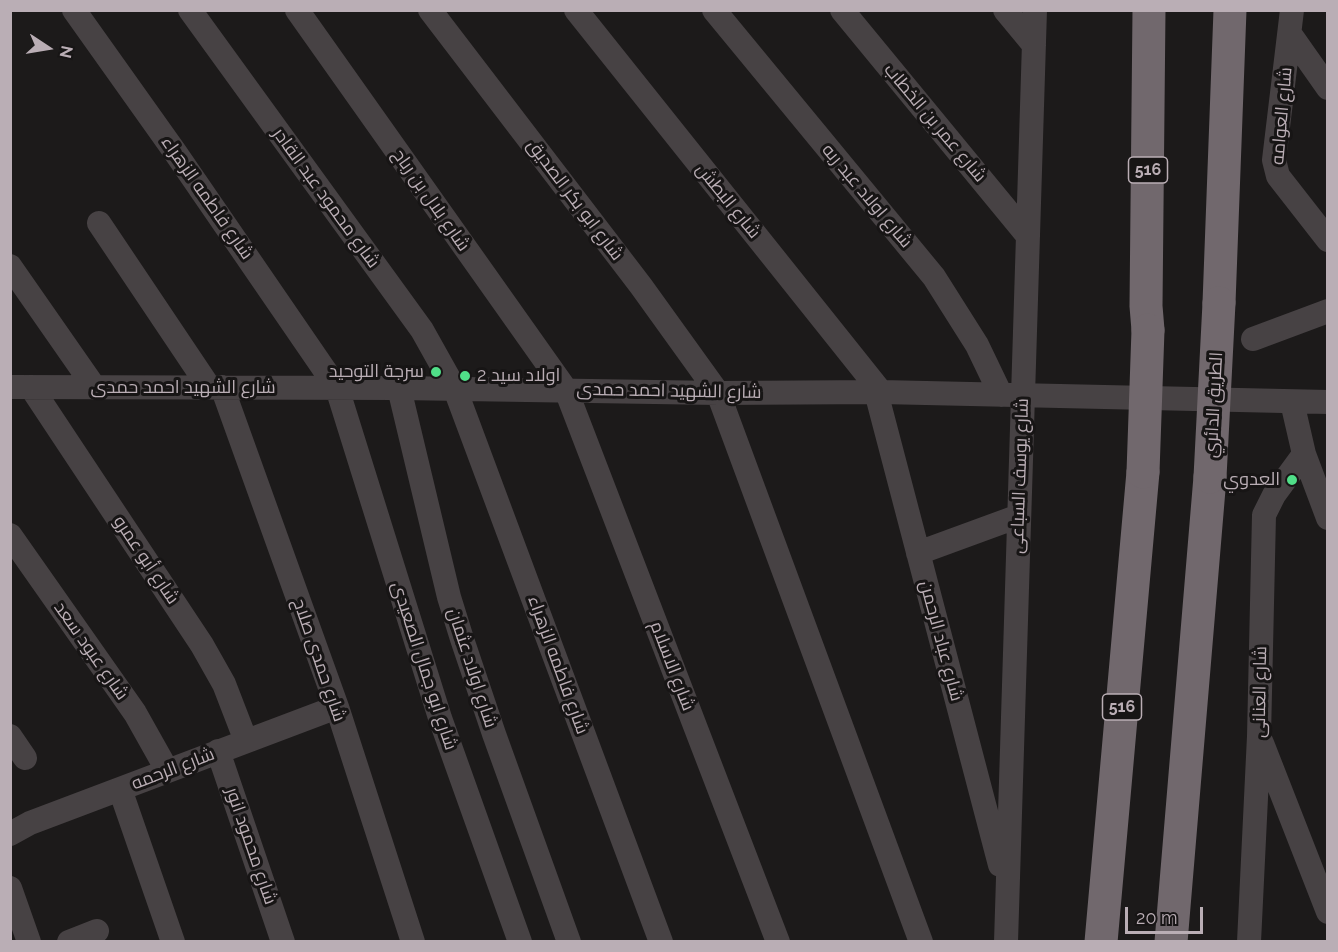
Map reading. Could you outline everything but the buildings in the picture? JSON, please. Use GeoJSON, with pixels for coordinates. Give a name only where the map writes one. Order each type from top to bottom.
{"type":"FeatureCollection","features":[{"type":"Feature","properties":{"kind":"highway","name":"516"},"geometry":{"type":"LineString","coordinates":[[1101,942],[1143,472],[1148,330],[1146,306],[1149,10]]}},
{"type":"Feature","properties":{"kind":"highway","name":"الطريق الدائري"},"geometry":{"type":"LineString","coordinates":[[1171,942],[1210,477],[1230,10]]}},
{"type":"Feature","properties":{"kind":"street","name":"شارع فاطمه الزهراء"},"geometry":{"type":"LineString","coordinates":[[74,10],[175,152],[337,388]]}},
{"type":"Feature","properties":{"kind":"street","name":"شارع محمود عبد القادر"},"geometry":{"type":"LineString","coordinates":[[190,10],[416,323],[455,389]]}},
{"type":"Feature","properties":{"kind":"street","name":"شارع بلال بن رباح"},"geometry":{"type":"LineString","coordinates":[[297,10],[566,390]]}},
{"type":"Feature","properties":{"kind":"street","name":"شارع ابو بكر الصديق"},"geometry":{"type":"LineString","coordinates":[[430,10],[654,303],[718,393]]}},
{"type":"Feature","properties":{"kind":"street","name":"شارع البطش"},"geometry":{"type":"LineString","coordinates":[[576,10],[878,392]]}},
{"type":"Feature","properties":{"kind":"street","name":"شارع اولاد عبد ربه"},"geometry":{"type":"LineString","coordinates":[[714,10],[934,277],[1012,395]]}},
{"type":"Feature","properties":{"kind":"street","name":"شارع عمر بن الخطاب"},"geometry":{"type":"LineString","coordinates":[[842,10],[1028,236]]}},
{"type":"Feature","properties":{"kind":"street"},"geometry":{"type":"LineString","coordinates":[[1005,10],[1034,45]]}},
{"type":"Feature","properties":{"kind":"street","name":"شارع يوسف السباعى"},"geometry":{"type":"LineString","coordinates":[[1006,942],[1019,516],[1012,395],[1028,236],[1035,10]]}},
{"type":"Feature","properties":{"kind":"street"},"geometry":{"type":"LineString","coordinates":[[1291,22],[1328,88]]}},
{"type":"Feature","properties":{"kind":"street","name":"شارع العوامه"},"geometry":{"type":"LineString","coordinates":[[1291,22],[1274,160],[1278,176],[1328,240]]}},
{"type":"Feature","properties":{"kind":"street","name":"شارع حمدى صلاح"},"geometry":{"type":"LineString","coordinates":[[99,223],[215,387],[337,707],[411,938]]}},
{"type":"Feature","properties":{"kind":"street"},"geometry":{"type":"LineString","coordinates":[[10,266],[95,388]]}},
{"type":"Feature","properties":{"kind":"street"},"geometry":{"type":"LineString","coordinates":[[1253,339],[1328,311]]}},
{"type":"Feature","properties":{"kind":"street","name":"شارع الشهيد احمد حمدى"},"geometry":{"type":"LineString","coordinates":[[21,387],[399,388],[718,393],[878,392],[1328,402]]}},
{"type":"Feature","properties":{"kind":"street","name":"شارع أبو عمرو"},"geometry":{"type":"LineString","coordinates":[[21,387],[202,645],[224,684],[246,741]]}},
{"type":"Feature","properties":{"kind":"street","name":"شارع ابو جمال الصعيدى"},"geometry":{"type":"LineString","coordinates":[[337,388],[440,718],[520,942]]}},
{"type":"Feature","properties":{"kind":"street","name":"شارع اولاد عثمان"},"geometry":{"type":"LineString","coordinates":[[399,388],[449,597],[494,734],[569,942]]}},
{"type":"Feature","properties":{"kind":"street","name":"شارع فاطمه الزهراء"},"geometry":{"type":"LineString","coordinates":[[455,389],[662,942]]}},
{"type":"Feature","properties":{"kind":"street","name":"شارع الاسلام"},"geometry":{"type":"LineString","coordinates":[[566,390],[778,942]]}},
{"type":"Feature","properties":{"kind":"street","name":"شارع عباد الرحمن"},"geometry":{"type":"LineString","coordinates":[[878,392],[1007,890]]}},
{"type":"Feature","properties":{"kind":"street"},"geometry":{"type":"LineString","coordinates":[[718,393],[921,942]]}},
{"type":"Feature","properties":{"kind":"street"},"geometry":{"type":"LineString","coordinates":[[1292,402],[1304,454],[1328,518]]}},
{"type":"Feature","properties":{"kind":"street","name":"شارع العنانى"},"geometry":{"type":"LineString","coordinates":[[1248,942],[1259,736],[1264,515],[1274,495],[1304,454]]}},
{"type":"Feature","properties":{"kind":"street"},"geometry":{"type":"LineString","coordinates":[[918,553],[1019,516]]}},
{"type":"Feature","properties":{"kind":"street","name":"شارع عبود سعد"},"geometry":{"type":"LineString","coordinates":[[10,536],[135,713],[167,770]]}},
{"type":"Feature","properties":{"kind":"street","name":"شارع الرحمه"},"geometry":{"type":"LineString","coordinates":[[10,834],[30,823],[337,707]]}},
{"type":"Feature","properties":{"kind":"street"},"geometry":{"type":"LineString","coordinates":[[10,736],[25,758]]}},
{"type":"Feature","properties":{"kind":"street"},"geometry":{"type":"LineString","coordinates":[[1259,736],[1328,912]]}},
{"type":"Feature","properties":{"kind":"street","name":"شارع محمود انور"},"geometry":{"type":"LineString","coordinates":[[218,751],[283,942]]}},
{"type":"Feature","properties":{"kind":"street"},"geometry":{"type":"LineString","coordinates":[[120,789],[172,942]]}},
{"type":"Feature","properties":{"kind":"street"},"geometry":{"type":"LineString","coordinates":[[10,888],[28,942]]}},
{"type":"Feature","properties":{"kind":"street"},"geometry":{"type":"LineString","coordinates":[[69,942],[97,932]]}},
{"type":"Feature","properties":{"kind":"place","name":"سرجة التوحيد"},"geometry":{"type":"Point","coordinates":[436,372]}},
{"type":"Feature","properties":{"kind":"place","name":"اولاد سيد 2"},"geometry":{"type":"Point","coordinates":[465,376]}},
{"type":"Feature","properties":{"kind":"place","name":"العدوي"},"geometry":{"type":"Point","coordinates":[1292,480]}}]}
